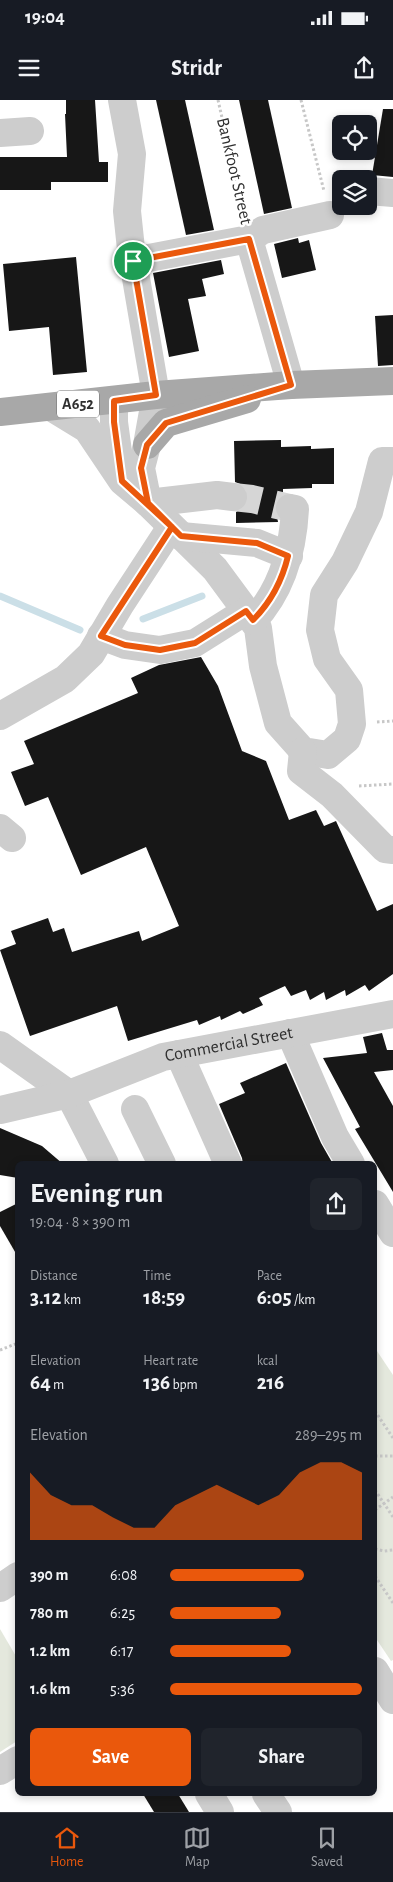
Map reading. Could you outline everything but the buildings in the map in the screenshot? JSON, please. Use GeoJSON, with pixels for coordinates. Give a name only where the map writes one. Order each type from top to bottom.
{"type":"FeatureCollection","features":[{"type":"Feature","properties":{"kind":"main road","name":"A652"},"geometry":{"type":"LineString","coordinates":[[0,412],[156,395],[291,385],[393,381]]}},
{"type":"Feature","properties":{"kind":"main road"},"geometry":{"type":"LineString","coordinates":[[147,445],[166,423],[291,385]]}},
{"type":"Feature","properties":{"kind":"street"},"geometry":{"type":"LineString","coordinates":[[122,100],[132,154],[127,211],[133,261],[156,395],[141,468],[148,503]]}},
{"type":"Feature","properties":{"kind":"street"},"geometry":{"type":"LineString","coordinates":[[0,132],[30,131]]}},
{"type":"Feature","properties":{"kind":"street"},"geometry":{"type":"LineString","coordinates":[[377,192],[393,193]]}},
{"type":"Feature","properties":{"kind":"street"},"geometry":{"type":"LineString","coordinates":[[133,261],[249,239],[263,230],[330,215]]}},
{"type":"Feature","properties":{"kind":"street","name":"Bankfoot Street"},"geometry":{"type":"LineString","coordinates":[[249,239],[291,385]]}},
{"type":"Feature","properties":{"kind":"street"},"geometry":{"type":"LineString","coordinates":[[114,401],[114,422],[122,481]]}},
{"type":"Feature","properties":{"kind":"street"},"geometry":{"type":"LineString","coordinates":[[51,407],[87,429],[122,481],[148,503],[215,569],[258,628],[263,666],[278,724],[302,752],[328,755],[346,739],[352,724],[349,690],[327,659],[320,630],[324,596],[345,562],[369,512],[382,461],[393,461]]}},
{"type":"Feature","properties":{"kind":"street"},"geometry":{"type":"LineString","coordinates":[[148,503],[217,495],[233,497]]}},
{"type":"Feature","properties":{"kind":"street"},"geometry":{"type":"LineString","coordinates":[[101,636],[125,645],[160,650],[195,643],[265,608],[274,594],[288,556],[295,509],[290,508]]}},
{"type":"Feature","properties":{"kind":"street"},"geometry":{"type":"LineString","coordinates":[[176,531],[257,543],[288,556]]}},
{"type":"Feature","properties":{"kind":"street"},"geometry":{"type":"LineString","coordinates":[[0,716],[65,679],[91,654],[101,636],[176,531]]}},
{"type":"Feature","properties":{"kind":"street"},"geometry":{"type":"LineString","coordinates":[[302,752],[301,771],[332,794],[385,849],[393,850]]}},
{"type":"Feature","properties":{"kind":"street","name":"Commercial Street"},"geometry":{"type":"LineString","coordinates":[[0,1110],[69,1094],[163,1057],[393,1014]]}},
{"type":"Feature","properties":{"kind":"street"},"geometry":{"type":"LineString","coordinates":[[290,1033],[335,1137],[349,1161]]}},
{"type":"Feature","properties":{"kind":"street"},"geometry":{"type":"LineString","coordinates":[[0,1044],[69,1094],[103,1161]]}},
{"type":"Feature","properties":{"kind":"street"},"geometry":{"type":"LineString","coordinates":[[179,1054],[227,1161]]}},
{"type":"Feature","properties":{"kind":"street"},"geometry":{"type":"LineString","coordinates":[[135,1109],[161,1161]]}},
{"type":"Feature","properties":{"kind":"street"},"geometry":{"type":"LineString","coordinates":[[377,1209],[387,1238]]}},
{"type":"Feature","properties":{"kind":"street"},"geometry":{"type":"LineString","coordinates":[[0,1588],[15,1578]]}},
{"type":"Feature","properties":{"kind":"street"},"geometry":{"type":"LineString","coordinates":[[377,1674],[393,1700]]}},
{"type":"Feature","properties":{"kind":"street"},"geometry":{"type":"LineString","coordinates":[[0,1771],[15,1762]]}},
{"type":"Feature","properties":{"kind":"street"},"geometry":{"type":"LineString","coordinates":[[210,1796],[220,1812]]}},
{"type":"Feature","properties":{"kind":"street"},"geometry":{"type":"LineString","coordinates":[[267,1796],[278,1812]]}},
{"type":"Feature","properties":{"kind":"path","name":"Bankfoot Street"},"geometry":{"type":"LineString","coordinates":[[218,100],[249,239]]}},
{"type":"Feature","properties":{"kind":"path"},"geometry":{"type":"LineString","coordinates":[[300,100],[330,215]]}},
{"type":"Feature","properties":{"kind":"path"},"geometry":{"type":"LineString","coordinates":[[0,1350],[15,1344]]}},
{"type":"Feature","properties":{"kind":"path"},"geometry":{"type":"LineString","coordinates":[[377,1414],[393,1438]]}},
{"type":"Feature","properties":{"kind":"path"},"geometry":{"type":"LineString","coordinates":[[377,1456],[393,1456]]}},
{"type":"Feature","properties":{"kind":"path"},"geometry":{"type":"LineString","coordinates":[[377,1493],[393,1518]]}},
{"type":"Feature","properties":{"kind":"path"},"geometry":{"type":"LineString","coordinates":[[377,1509],[393,1497]]}},
{"type":"Feature","properties":{"kind":"path"},"geometry":{"type":"LineString","coordinates":[[377,1549],[393,1550]]}},
{"type":"Feature","properties":{"kind":"path"},"geometry":{"type":"LineString","coordinates":[[377,1579],[393,1603]]}},
{"type":"Feature","properties":{"kind":"shaded area"},"geometry":{"type":"Polygon","coordinates":[[[377,1351],[393,1375],[393,1660],[391,1661],[377,1640],[377,1351]]]}},
{"type":"Feature","properties":{"kind":"shaded area"},"geometry":{"type":"Polygon","coordinates":[[[0,1629],[15,1655],[15,1742],[0,1752],[0,1629]]]}},
{"type":"Feature","properties":{"kind":"waterway"},"geometry":{"type":"LineString","coordinates":[[0,596],[80,630]]}},
{"type":"Feature","properties":{"kind":"waterway"},"geometry":{"type":"LineString","coordinates":[[143,619],[202,596]]}},
{"type":"Feature","properties":{"kind":"tunnel"},"geometry":{"type":"LineString","coordinates":[[233,497],[252,499],[290,508]]}},
{"type":"Feature","properties":{"kind":"route"},"geometry":{"type":"LineString","coordinates":[[133,261],[156,395],[114,401],[114,422],[122,481],[148,503],[172,527],[162,543],[120,605],[101,636],[125,645],[160,650],[195,643],[246,611],[253,620],[265,608],[274,594],[288,556],[257,543],[181,536],[148,503],[141,468],[147,445],[166,423],[291,385],[249,239],[133,261]]}}]}
